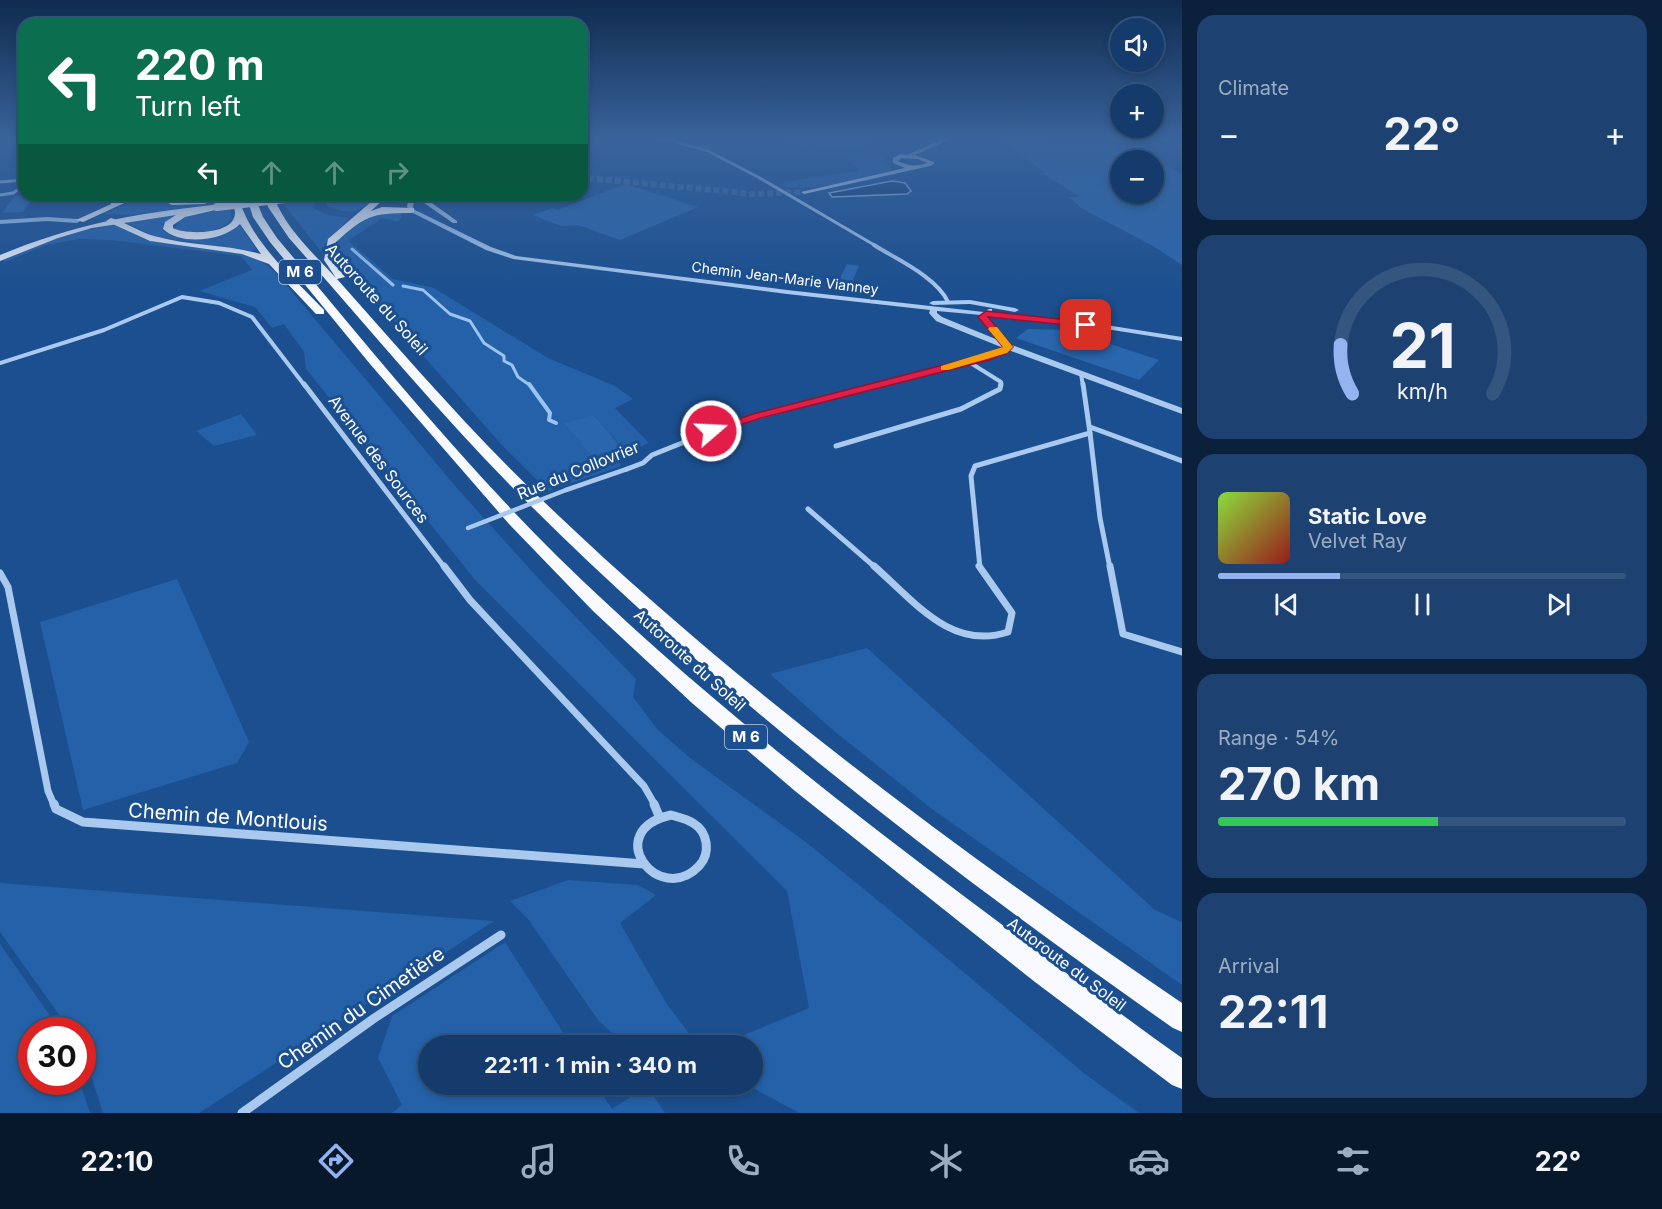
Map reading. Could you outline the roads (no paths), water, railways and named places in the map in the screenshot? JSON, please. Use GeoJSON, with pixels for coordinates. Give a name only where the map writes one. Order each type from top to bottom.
{"type":"FeatureCollection","features":[{"type":"Feature","properties":{"kind":"highway"},"geometry":{"type":"LineString","coordinates":[[168,201],[177,203],[204,201]]}},
{"type":"Feature","properties":{"kind":"highway"},"geometry":{"type":"LineString","coordinates":[[217,207],[177,217],[168,224],[168,229],[173,233],[188,235],[217,232],[237,223],[235,201]]}},
{"type":"Feature","properties":{"kind":"highway","name":"Autoroute du Soleil"},"geometry":{"type":"LineString","coordinates":[[252,201],[258,218],[268,233],[435,435],[552,559],[639,644],[744,736],[861,832],[1118,1029],[1182,1075]]}},
{"type":"Feature","properties":{"kind":"highway","name":"Autoroute du Soleil"},"geometry":{"type":"LineString","coordinates":[[271,201],[292,236],[448,410],[532,498],[613,576],[688,643],[858,782],[1046,922],[1182,1019]]}},
{"type":"Feature","properties":{"kind":"highway"},"geometry":{"type":"LineString","coordinates":[[377,201],[331,241],[329,260],[373,317],[383,336]]}},
{"type":"Feature","properties":{"kind":"highway"},"geometry":{"type":"LineString","coordinates":[[348,225],[374,212],[392,208],[411,210]]}},
{"type":"Feature","properties":{"kind":"highway"},"geometry":{"type":"LineString","coordinates":[[238,214],[255,240],[340,335],[360,344]]}},
{"type":"Feature","properties":{"kind":"highway"},"geometry":{"type":"LineString","coordinates":[[111,221],[122,223],[153,239],[247,252],[274,262]]}},
{"type":"Feature","properties":{"kind":"main road"},"geometry":{"type":"LineString","coordinates":[[804,192],[814,190]]}},
{"type":"Feature","properties":{"kind":"main road"},"geometry":{"type":"LineString","coordinates":[[74,221],[123,201]]}},
{"type":"Feature","properties":{"kind":"main road"},"geometry":{"type":"LineString","coordinates":[[0,255],[51,237],[111,221],[267,201]]}},
{"type":"Feature","properties":{"kind":"main road"},"geometry":{"type":"LineString","coordinates":[[0,255],[114,202]]}},
{"type":"Feature","properties":{"kind":"street"},"geometry":{"type":"LineString","coordinates":[[0,195],[18,190]]}},
{"type":"Feature","properties":{"kind":"street"},"geometry":{"type":"LineString","coordinates":[[781,190],[931,281],[944,293],[948,302],[934,309],[934,315],[939,319],[1182,411]]}},
{"type":"Feature","properties":{"kind":"street"},"geometry":{"type":"LineString","coordinates":[[410,201],[411,210]]}},
{"type":"Feature","properties":{"kind":"street","name":"Chemin Jean-Marie Vianney"},"geometry":{"type":"LineString","coordinates":[[426,201],[431,207],[498,249],[915,303],[970,302],[1182,334]]}},
{"type":"Feature","properties":{"kind":"street","name":"Chemin Jean-Marie Vianney"},"geometry":{"type":"LineString","coordinates":[[411,210],[445,224],[496,253],[525,260],[934,309],[1106,327],[1182,339]]}},
{"type":"Feature","properties":{"kind":"street"},"geometry":{"type":"LineString","coordinates":[[0,222],[47,219],[74,221]]}},
{"type":"Feature","properties":{"kind":"street"},"geometry":{"type":"LineString","coordinates":[[568,265],[589,262]]}},
{"type":"Feature","properties":{"kind":"street","name":"Avenue des Sources"},"geometry":{"type":"LineString","coordinates":[[0,363],[96,333],[182,297],[219,303],[252,317],[395,506],[470,600],[644,786],[651,795],[659,816]]}},
{"type":"Feature","properties":{"kind":"street"},"geometry":{"type":"LineString","coordinates":[[994,306],[983,317],[1008,347]]}},
{"type":"Feature","properties":{"kind":"street","name":"Rue du Collovrier"},"geometry":{"type":"LineString","coordinates":[[468,528],[643,463],[663,450],[727,425],[985,358],[1008,347]]}},
{"type":"Feature","properties":{"kind":"street"},"geometry":{"type":"LineString","coordinates":[[836,447],[961,409],[1000,389],[1001,382],[969,362]]}},
{"type":"Feature","properties":{"kind":"street"},"geometry":{"type":"LineString","coordinates":[[1081,374],[1100,518],[1123,634],[1182,652]]}},
{"type":"Feature","properties":{"kind":"street"},"geometry":{"type":"LineString","coordinates":[[807,509],[943,626],[964,636],[990,639],[1008,632],[1012,613],[979,566],[971,476],[975,466],[1090,430],[1182,461]]}},
{"type":"Feature","properties":{"kind":"street","name":"Chemin de Montlouis"},"geometry":{"type":"LineString","coordinates":[[0,573],[8,587],[48,791],[56,809],[83,822],[644,864]]}},
{"type":"Feature","properties":{"kind":"street"},"geometry":{"type":"LineString","coordinates":[[659,816],[682,817],[693,822],[701,830],[706,840],[705,861],[698,870],[688,876],[676,879],[664,877],[653,872],[638,855],[638,836],[650,820],[659,816]]}},
{"type":"Feature","properties":{"kind":"street","name":"Chemin du Cimetière"},"geometry":{"type":"LineString","coordinates":[[242,1113],[374,1019],[501,935]]}},
{"type":"Feature","properties":{"kind":"waterway"},"geometry":{"type":"LineString","coordinates":[[352,249],[393,285]]}},
{"type":"Feature","properties":{"kind":"waterway"},"geometry":{"type":"LineString","coordinates":[[403,286],[423,290],[450,314],[470,321],[484,343],[504,356],[504,361],[512,365],[518,377],[530,385]]}},
{"type":"Feature","properties":{"kind":"waterway"},"geometry":{"type":"LineString","coordinates":[[530,385],[550,413],[549,420],[556,423]]}},
{"type":"Feature","properties":{"kind":"tunnel"},"geometry":{"type":"LineString","coordinates":[[711,190],[753,194],[804,192]]}}]}
